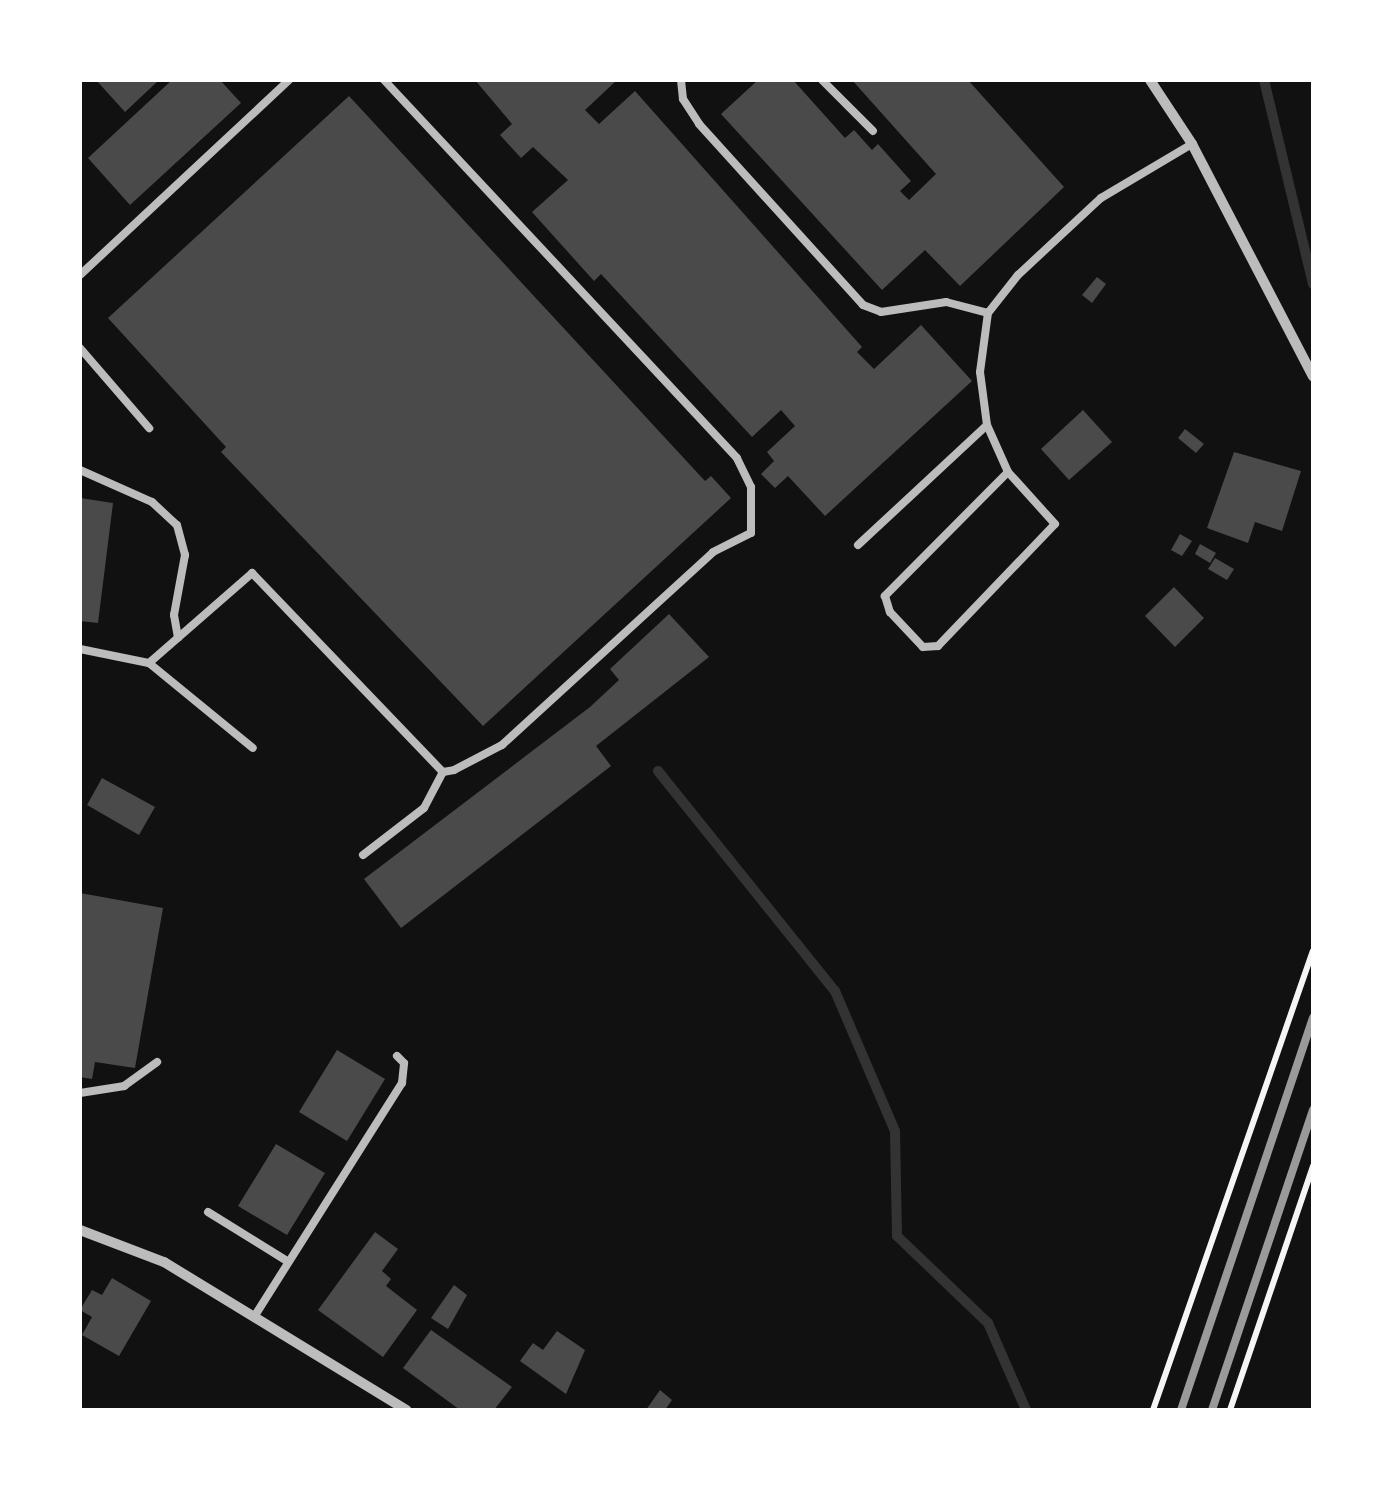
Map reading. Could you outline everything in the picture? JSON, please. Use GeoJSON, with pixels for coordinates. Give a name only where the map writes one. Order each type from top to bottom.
{"type":"FeatureCollection","features":[{"type":"Feature","properties":{"kind":"street"},"geometry":{"type":"LineString","coordinates":[[1150,80],[1192,144],[1313,376]]}},
{"type":"Feature","properties":{"kind":"street"},"geometry":{"type":"LineString","coordinates":[[80,1230],[164,1262],[406,1410]]}},
{"type":"Feature","properties":{"kind":"lane"},"geometry":{"type":"LineString","coordinates":[[80,275],[290,80]]}},
{"type":"Feature","properties":{"kind":"lane"},"geometry":{"type":"LineString","coordinates":[[363,855],[424,808],[443,772],[502,745],[713,552],[745,538],[753,523],[752,487],[737,458],[384,80]]}},
{"type":"Feature","properties":{"kind":"lane"},"geometry":{"type":"LineString","coordinates":[[680,80],[683,99],[699,124],[863,306],[881,312],[946,302],[988,313]]}},
{"type":"Feature","properties":{"kind":"lane"},"geometry":{"type":"LineString","coordinates":[[822,80],[872,131]]}},
{"type":"Feature","properties":{"kind":"lane"},"geometry":{"type":"LineString","coordinates":[[1008,472],[885,596],[890,612],[923,647],[938,646],[1053,532],[1052,518],[1008,472],[987,426],[980,372],[988,313],[1018,275],[1101,198],[1192,144]]}},
{"type":"Feature","properties":{"kind":"lane"},"geometry":{"type":"LineString","coordinates":[[80,348],[149,428]]}},
{"type":"Feature","properties":{"kind":"lane"},"geometry":{"type":"LineString","coordinates":[[858,545],[987,426]]}},
{"type":"Feature","properties":{"kind":"lane"},"geometry":{"type":"LineString","coordinates":[[80,470],[152,502],[177,525],[185,554],[174,615],[178,638]]}},
{"type":"Feature","properties":{"kind":"lane"},"geometry":{"type":"LineString","coordinates":[[149,663],[252,572],[443,772]]}},
{"type":"Feature","properties":{"kind":"lane"},"geometry":{"type":"LineString","coordinates":[[80,649],[149,663],[253,748]]}},
{"type":"Feature","properties":{"kind":"lane"},"geometry":{"type":"LineString","coordinates":[[254,1317],[402,1083],[404,1063],[397,1056]]}},
{"type":"Feature","properties":{"kind":"lane"},"geometry":{"type":"LineString","coordinates":[[80,1093],[124,1086],[157,1062]]}},
{"type":"Feature","properties":{"kind":"lane"},"geometry":{"type":"LineString","coordinates":[[208,1212],[287,1260]]}},
{"type":"Feature","properties":{"kind":"path"},"geometry":{"type":"LineString","coordinates":[[1154,1410],[1313,951]]}},
{"type":"Feature","properties":{"kind":"path"},"geometry":{"type":"LineString","coordinates":[[1230,1410],[1313,1166]]}},
{"type":"Feature","properties":{"kind":"building"},"geometry":{"type":"Polygon","coordinates":[[[96,80],[159,80],[125,112],[96,80]]]}},
{"type":"Feature","properties":{"kind":"building"},"geometry":{"type":"Polygon","coordinates":[[[172,80],[220,80],[241,103],[130,205],[88,158],[172,80]]]}},
{"type":"Feature","properties":{"kind":"building"},"geometry":{"type":"Polygon","coordinates":[[[475,80],[617,80],[585,110],[599,124],[635,91],[862,347],[857,352],[874,369],[921,325],[972,381],[825,516],[788,476],[775,488],[761,474],[774,461],[767,452],[795,426],[781,410],[752,437],[601,274],[594,281],[532,212],[568,180],[533,147],[521,158],[500,135],[512,124],[475,80]]]}},
{"type":"Feature","properties":{"kind":"building"},"geometry":{"type":"Polygon","coordinates":[[[758,80],[793,80],[845,138],[854,130],[872,150],[878,144],[911,181],[900,191],[909,200],[936,174],[852,80],[968,80],[1064,187],[960,286],[925,250],[882,290],[721,114],[758,80]]]}},
{"type":"Feature","properties":{"kind":"building"},"geometry":{"type":"Polygon","coordinates":[[[349,96],[705,481],[711,476],[731,498],[483,726],[221,452],[226,447],[108,318],[349,96]]]}},
{"type":"Feature","properties":{"kind":"building"},"geometry":{"type":"Polygon","coordinates":[[[1097,277],[1106,284],[1092,303],[1082,295],[1097,277]]]}},
{"type":"Feature","properties":{"kind":"building"},"geometry":{"type":"Polygon","coordinates":[[[1083,410],[1112,442],[1069,480],[1041,449],[1083,410]]]}},
{"type":"Feature","properties":{"kind":"building"},"geometry":{"type":"Polygon","coordinates":[[[1185,429],[1204,444],[1196,453],[1178,438],[1185,429]]]}},
{"type":"Feature","properties":{"kind":"building"},"geometry":{"type":"Polygon","coordinates":[[[1234,452],[1301,471],[1282,531],[1255,522],[1248,543],[1207,528],[1234,452]]]}},
{"type":"Feature","properties":{"kind":"building"},"geometry":{"type":"Polygon","coordinates":[[[80,498],[113,503],[98,623],[80,621],[80,498]]]}},
{"type":"Feature","properties":{"kind":"building"},"geometry":{"type":"Polygon","coordinates":[[[1180,534],[1192,541],[1182,556],[1171,550],[1180,534]]]}},
{"type":"Feature","properties":{"kind":"building"},"geometry":{"type":"Polygon","coordinates":[[[1200,544],[1216,553],[1210,563],[1195,554],[1200,544]]]}},
{"type":"Feature","properties":{"kind":"building"},"geometry":{"type":"Polygon","coordinates":[[[1215,558],[1234,569],[1227,580],[1208,569],[1215,558]]]}},
{"type":"Feature","properties":{"kind":"building"},"geometry":{"type":"Polygon","coordinates":[[[1174,587],[1204,618],[1175,647],[1145,616],[1174,587]]]}},
{"type":"Feature","properties":{"kind":"building"},"geometry":{"type":"Polygon","coordinates":[[[669,614],[709,657],[596,746],[611,766],[401,928],[364,879],[590,707],[619,680],[610,669],[669,614]]]}},
{"type":"Feature","properties":{"kind":"building"},"geometry":{"type":"Polygon","coordinates":[[[102,778],[155,807],[139,835],[87,805],[102,778]]]}},
{"type":"Feature","properties":{"kind":"building"},"geometry":{"type":"Polygon","coordinates":[[[80,893],[163,908],[135,1068],[95,1062],[92,1079],[80,1077],[80,893]]]}},
{"type":"Feature","properties":{"kind":"building"},"geometry":{"type":"Polygon","coordinates":[[[337,1050],[385,1079],[347,1141],[299,1112],[337,1050]]]}},
{"type":"Feature","properties":{"kind":"building"},"geometry":{"type":"Polygon","coordinates":[[[276,1144],[325,1173],[287,1235],[238,1206],[276,1144]]]}},
{"type":"Feature","properties":{"kind":"building"},"geometry":{"type":"Polygon","coordinates":[[[375,1232],[398,1249],[382,1271],[391,1279],[386,1286],[417,1310],[383,1357],[318,1310],[375,1232]]]}},
{"type":"Feature","properties":{"kind":"building"},"geometry":{"type":"Polygon","coordinates":[[[112,1278],[151,1301],[119,1356],[82,1335],[92,1317],[80,1310],[92,1290],[102,1295],[112,1278]]]}},
{"type":"Feature","properties":{"kind":"building"},"geometry":{"type":"Polygon","coordinates":[[[454,1285],[467,1295],[448,1329],[431,1318],[454,1285]]]}},
{"type":"Feature","properties":{"kind":"building"},"geometry":{"type":"Polygon","coordinates":[[[431,1330],[512,1387],[494,1410],[460,1410],[403,1368],[431,1330]]]}},
{"type":"Feature","properties":{"kind":"building"},"geometry":{"type":"Polygon","coordinates":[[[557,1331],[585,1350],[566,1394],[520,1361],[533,1343],[543,1350],[557,1331]]]}},
{"type":"Feature","properties":{"kind":"building"},"geometry":{"type":"Polygon","coordinates":[[[660,1390],[672,1400],[665,1410],[646,1410],[660,1390]]]}},
{"type":"Feature","properties":{"kind":"waterway"},"geometry":{"type":"LineString","coordinates":[[1264,80],[1313,284]]}},
{"type":"Feature","properties":{"kind":"waterway"},"geometry":{"type":"LineString","coordinates":[[658,771],[835,991],[895,1131],[897,1236],[988,1323],[1026,1410]]}},
{"type":"Feature","properties":{"kind":"railway"},"geometry":{"type":"LineString","coordinates":[[1181,1410],[1313,1018]]}},
{"type":"Feature","properties":{"kind":"railway"},"geometry":{"type":"LineString","coordinates":[[1212,1410],[1313,1110]]}}]}
